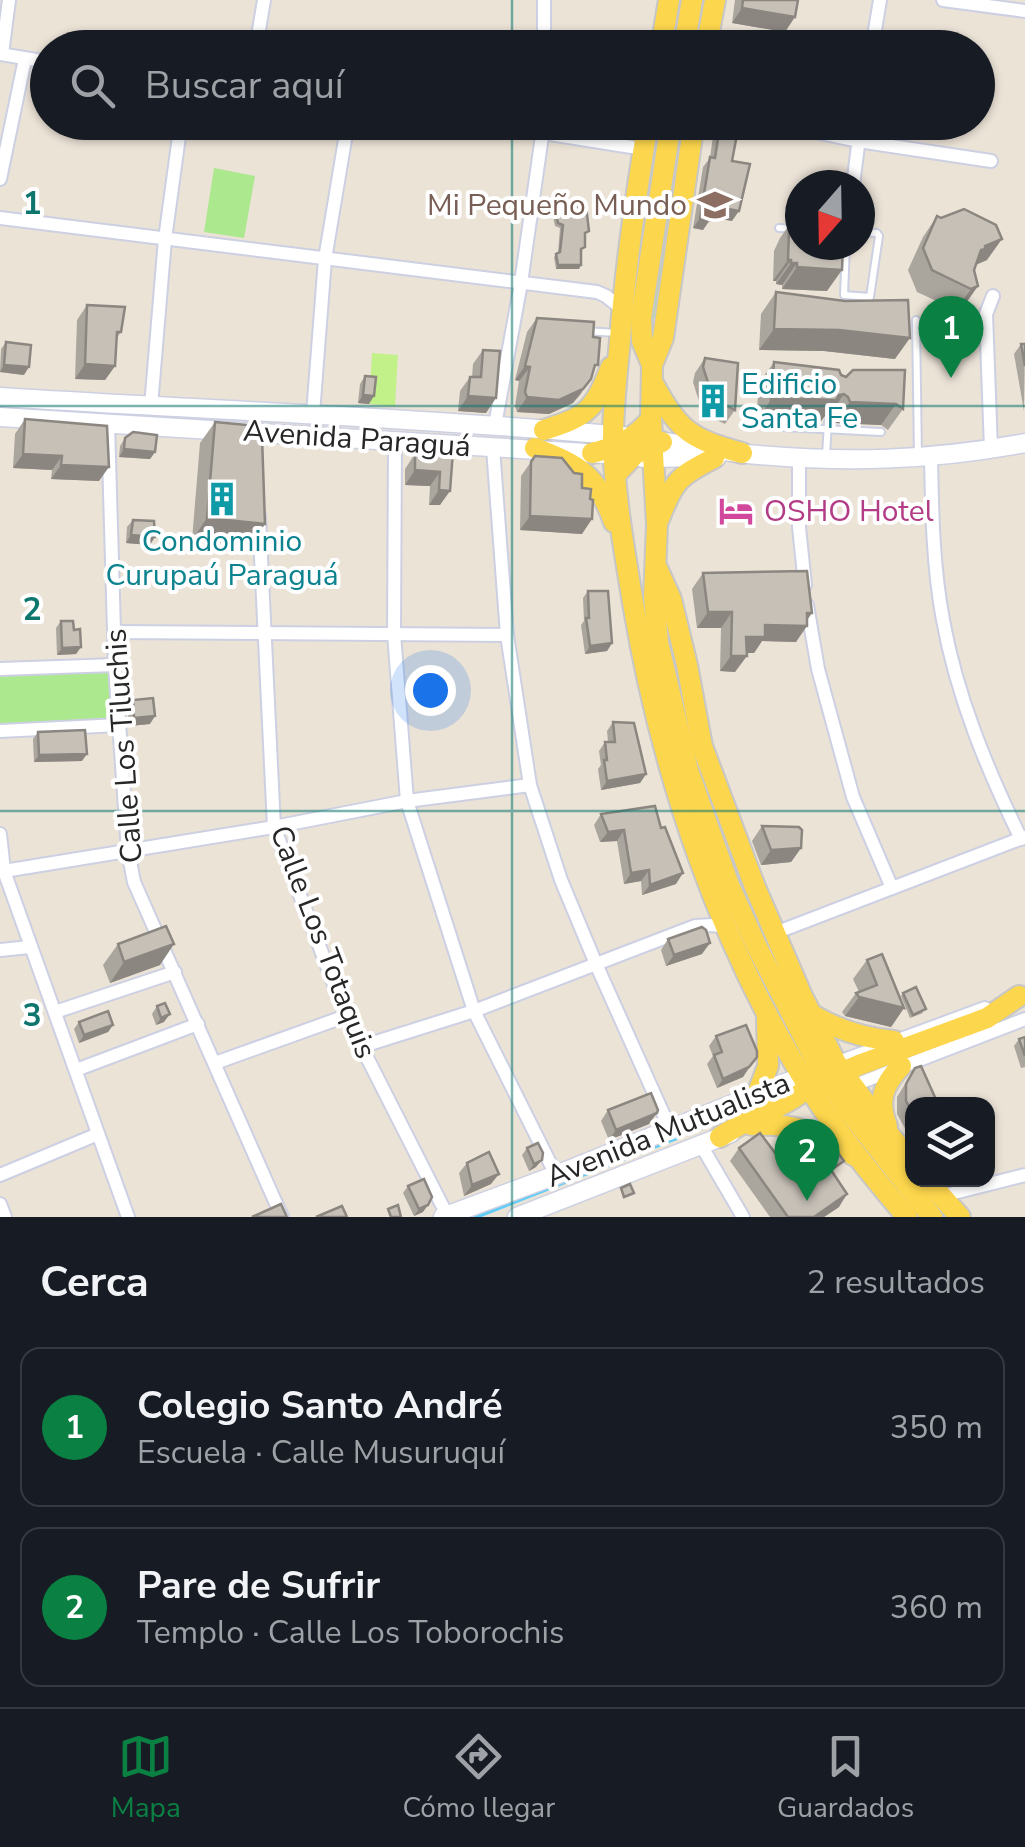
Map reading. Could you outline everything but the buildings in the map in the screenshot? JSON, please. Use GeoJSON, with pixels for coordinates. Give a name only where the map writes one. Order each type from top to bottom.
{"type":"FeatureCollection","features":[{"type":"Feature","properties":{"kind":"main road"},"geometry":{"type":"LineString","coordinates":[[663,30],[668,0]]}},
{"type":"Feature","properties":{"kind":"main road"},"geometry":{"type":"LineString","coordinates":[[687,30],[692,0]]}},
{"type":"Feature","properties":{"kind":"main road"},"geometry":{"type":"LineString","coordinates":[[708,30],[715,0]]}},
{"type":"Feature","properties":{"kind":"main road"},"geometry":{"type":"LineString","coordinates":[[645,140],[620,337],[636,446],[657,525],[654,598],[658,642],[688,770],[729,885],[757,947],[864,1162],[907,1217]]}},
{"type":"Feature","properties":{"kind":"main road"},"geometry":{"type":"LineString","coordinates":[[669,140],[641,318],[642,341],[652,374],[677,424],[704,442],[742,453]]}},
{"type":"Feature","properties":{"kind":"main road"},"geometry":{"type":"LineString","coordinates":[[625,552],[636,446],[662,338],[691,140]]}},
{"type":"Feature","properties":{"kind":"main road"},"geometry":{"type":"LineString","coordinates":[[620,337],[606,380],[589,410],[540,439],[584,473],[597,486],[609,508],[625,552],[658,728],[684,816],[714,898],[766,1010],[932,1217]]}},
{"type":"Feature","properties":{"kind":"main road","name":"Avenida Paraguá"},"geometry":{"type":"LineString","coordinates":[[0,397],[495,426],[592,453]]}},
{"type":"Feature","properties":{"kind":"main road","name":"Avenida Paraguá"},"geometry":{"type":"LineString","coordinates":[[0,417],[493,448],[540,439],[636,446]]}},
{"type":"Feature","properties":{"kind":"main road"},"geometry":{"type":"LineString","coordinates":[[592,453],[636,446],[799,458],[890,460],[1025,442]]}},
{"type":"Feature","properties":{"kind":"main road"},"geometry":{"type":"LineString","coordinates":[[636,446],[714,458]]}},
{"type":"Feature","properties":{"kind":"main road"},"geometry":{"type":"LineString","coordinates":[[657,525],[674,484],[684,474],[714,458],[742,453]]}},
{"type":"Feature","properties":{"kind":"main road"},"geometry":{"type":"LineString","coordinates":[[657,566],[671,600],[702,746],[755,887],[814,1022],[827,1085],[891,1137],[905,1154]]}},
{"type":"Feature","properties":{"kind":"main road"},"geometry":{"type":"LineString","coordinates":[[702,746],[702,813]]}},
{"type":"Feature","properties":{"kind":"main road"},"geometry":{"type":"LineString","coordinates":[[710,1141],[827,1085],[987,1018],[1022,995]]}},
{"type":"Feature","properties":{"kind":"main road"},"geometry":{"type":"LineString","coordinates":[[758,1092],[768,1066],[766,1010]]}},
{"type":"Feature","properties":{"kind":"main road"},"geometry":{"type":"LineString","coordinates":[[814,1022],[825,1022],[859,1036],[894,1041]]}},
{"type":"Feature","properties":{"kind":"main road"},"geometry":{"type":"LineString","coordinates":[[891,1137],[880,1104],[888,1080],[901,1066]]}},
{"type":"Feature","properties":{"kind":"main road","name":"Avenida Mutualista"},"geometry":{"type":"LineString","coordinates":[[445,1216],[758,1092],[827,1085]]}},
{"type":"Feature","properties":{"kind":"main road","name":"Avenida Mutualista"},"geometry":{"type":"LineString","coordinates":[[529,1215],[752,1125],[827,1085]]}},
{"type":"Feature","properties":{"kind":"main road"},"geometry":{"type":"LineString","coordinates":[[710,1141],[726,1123],[712,1110]]}},
{"type":"Feature","properties":{"kind":"main road"},"geometry":{"type":"LineString","coordinates":[[752,1125],[799,1127],[832,1141],[864,1162]]}},
{"type":"Feature","properties":{"kind":"main road"},"geometry":{"type":"LineString","coordinates":[[934,1187],[960,1217]]}},
{"type":"Feature","properties":{"kind":"street"},"geometry":{"type":"LineString","coordinates":[[9,0],[1,54],[30,59]]}},
{"type":"Feature","properties":{"kind":"street"},"geometry":{"type":"LineString","coordinates":[[259,30],[264,0]]}},
{"type":"Feature","properties":{"kind":"street"},"geometry":{"type":"LineString","coordinates":[[544,0],[544,30]]}},
{"type":"Feature","properties":{"kind":"street"},"geometry":{"type":"LineString","coordinates":[[875,30],[880,0]]}},
{"type":"Feature","properties":{"kind":"street"},"geometry":{"type":"LineString","coordinates":[[942,0],[1025,10]]}},
{"type":"Feature","properties":{"kind":"street"},"geometry":{"type":"LineString","coordinates":[[0,178],[25,58]]}},
{"type":"Feature","properties":{"kind":"street"},"geometry":{"type":"LineString","coordinates":[[151,406],[165,238],[179,140]]}},
{"type":"Feature","properties":{"kind":"street"},"geometry":{"type":"LineString","coordinates":[[313,414],[325,260],[345,140]]}},
{"type":"Feature","properties":{"kind":"street"},"geometry":{"type":"LineString","coordinates":[[495,426],[521,324],[521,283],[542,140]]}},
{"type":"Feature","properties":{"kind":"street"},"geometry":{"type":"LineString","coordinates":[[601,140],[644,149]]}},
{"type":"Feature","properties":{"kind":"street"},"geometry":{"type":"LineString","coordinates":[[853,140],[991,161]]}},
{"type":"Feature","properties":{"kind":"street"},"geometry":{"type":"LineString","coordinates":[[855,170],[858,141]]}},
{"type":"Feature","properties":{"kind":"street"},"geometry":{"type":"LineString","coordinates":[[0,218],[598,292],[622,309]]}},
{"type":"Feature","properties":{"kind":"street"},"geometry":{"type":"LineString","coordinates":[[991,449],[986,314],[992,296]]}},
{"type":"Feature","properties":{"kind":"street"},"geometry":{"type":"LineString","coordinates":[[255,410],[256,453]]}},
{"type":"Feature","properties":{"kind":"street","name":"Calle Los Tiluchis"},"geometry":{"type":"LineString","coordinates":[[108,423],[116,665],[128,850],[134,882],[282,1217]]}},
{"type":"Feature","properties":{"kind":"street"},"geometry":{"type":"LineString","coordinates":[[396,442],[394,634],[407,801],[474,1011],[556,1175]]}},
{"type":"Feature","properties":{"kind":"street"},"geometry":{"type":"LineString","coordinates":[[493,448],[507,635],[530,786],[561,880],[670,1129]]}},
{"type":"Feature","properties":{"kind":"street"},"geometry":{"type":"LineString","coordinates":[[799,458],[799,527],[818,670],[853,797],[892,888]]}},
{"type":"Feature","properties":{"kind":"street"},"geometry":{"type":"LineString","coordinates":[[776,933],[1023,838],[992,780],[951,656],[936,569],[925,458]]}},
{"type":"Feature","properties":{"kind":"street","name":"Calle Los Totaquis"},"geometry":{"type":"LineString","coordinates":[[258,493],[274,827],[346,1016],[445,1216]]}},
{"type":"Feature","properties":{"kind":"street"},"geometry":{"type":"LineString","coordinates":[[115,632],[507,635]]}},
{"type":"Feature","properties":{"kind":"street"},"geometry":{"type":"LineString","coordinates":[[0,669],[116,665]]}},
{"type":"Feature","properties":{"kind":"street"},"geometry":{"type":"LineString","coordinates":[[0,732],[120,725]]}},
{"type":"Feature","properties":{"kind":"street"},"geometry":{"type":"LineString","coordinates":[[4,870],[274,827],[407,801],[530,786]]}},
{"type":"Feature","properties":{"kind":"street"},"geometry":{"type":"LineString","coordinates":[[0,834],[4,870],[128,1217]]}},
{"type":"Feature","properties":{"kind":"street"},"geometry":{"type":"LineString","coordinates":[[695,926],[708,914],[714,898]]}},
{"type":"Feature","properties":{"kind":"street"},"geometry":{"type":"LineString","coordinates":[[360,1047],[474,1011],[695,926],[727,928]]}},
{"type":"Feature","properties":{"kind":"street"},"geometry":{"type":"LineString","coordinates":[[0,950],[30,947]]}},
{"type":"Feature","properties":{"kind":"street"},"geometry":{"type":"LineString","coordinates":[[54,1012],[174,972]]}},
{"type":"Feature","properties":{"kind":"street"},"geometry":{"type":"LineString","coordinates":[[827,1085],[894,1041],[1022,995]]}},
{"type":"Feature","properties":{"kind":"street"},"geometry":{"type":"LineString","coordinates":[[215,1063],[346,1016]]}},
{"type":"Feature","properties":{"kind":"street"},"geometry":{"type":"LineString","coordinates":[[827,1085],[901,1066],[1025,1019]]}},
{"type":"Feature","properties":{"kind":"street"},"geometry":{"type":"LineString","coordinates":[[76,1070],[198,1024]]}},
{"type":"Feature","properties":{"kind":"street"},"geometry":{"type":"LineString","coordinates":[[0,1175],[98,1134]]}},
{"type":"Feature","properties":{"kind":"street"},"geometry":{"type":"LineString","coordinates":[[710,1141],[743,1217]]}},
{"type":"Feature","properties":{"kind":"street"},"geometry":{"type":"LineString","coordinates":[[942,1196],[1025,1175]]}},
{"type":"Feature","properties":{"kind":"street"},"geometry":{"type":"LineString","coordinates":[[0,1204],[5,1217]]}},
{"type":"Feature","properties":{"kind":"lane"},"geometry":{"type":"LineString","coordinates":[[779,228],[785,228]]}},
{"type":"Feature","properties":{"kind":"lane"},"geometry":{"type":"LineString","coordinates":[[845,260],[844,295],[869,298],[879,236],[875,233]]}},
{"type":"Feature","properties":{"kind":"lane"},"geometry":{"type":"LineString","coordinates":[[916,320],[925,458]]}},
{"type":"Feature","properties":{"kind":"lane"},"geometry":{"type":"LineString","coordinates":[[576,330],[620,337]]}},
{"type":"Feature","properties":{"kind":"lane"},"geometry":{"type":"LineString","coordinates":[[763,426],[828,426],[881,432]]}},
{"type":"Feature","properties":{"kind":"lane"},"geometry":{"type":"LineString","coordinates":[[826,459],[828,426]]}},
{"type":"Feature","properties":{"kind":"green space"},"geometry":{"type":"Polygon","coordinates":[[[675,140],[685,140],[656,316],[649,317],[675,140]]]}},
{"type":"Feature","properties":{"kind":"green space"},"geometry":{"type":"Polygon","coordinates":[[[214,168],[255,176],[244,238],[204,232],[214,168]]]}},
{"type":"Feature","properties":{"kind":"green space"},"geometry":{"type":"Polygon","coordinates":[[[959,319],[961,359],[940,360],[937,320],[959,319]]]}},
{"type":"Feature","properties":{"kind":"green space"},"geometry":{"type":"Polygon","coordinates":[[[372,353],[398,355],[395,406],[369,404],[372,353]]]}},
{"type":"Feature","properties":{"kind":"green space"},"geometry":{"type":"Polygon","coordinates":[[[111,669],[112,722],[0,727],[0,674],[111,669]]]}},
{"type":"Feature","properties":{"kind":"green space"},"geometry":{"type":"Polygon","coordinates":[[[710,784],[787,976],[766,954],[713,819],[710,784]]]}},
{"type":"Feature","properties":{"kind":"waterway"},"geometry":{"type":"LineString","coordinates":[[476,1217],[682,1136]]}},
{"type":"Feature","properties":{"kind":"place","name":"Mi Pequeño Mundo"},"geometry":{"type":"Point","coordinates":[715,205]}},
{"type":"Feature","properties":{"kind":"place","name":"Colegio Santo André"},"geometry":{"type":"Point","coordinates":[951,378]}},
{"type":"Feature","properties":{"kind":"place","name":"Edificio Santa Fe"},"geometry":{"type":"Point","coordinates":[713,401]}},
{"type":"Feature","properties":{"kind":"place","name":"Condominio Curupaú Paraguá"},"geometry":{"type":"Point","coordinates":[222,499]}},
{"type":"Feature","properties":{"kind":"place","name":"OSHO Hotel"},"geometry":{"type":"Point","coordinates":[736,511]}},
{"type":"Feature","properties":{"kind":"place","name":"Pare de Sufrir"},"geometry":{"type":"Point","coordinates":[807,1201]}}]}
